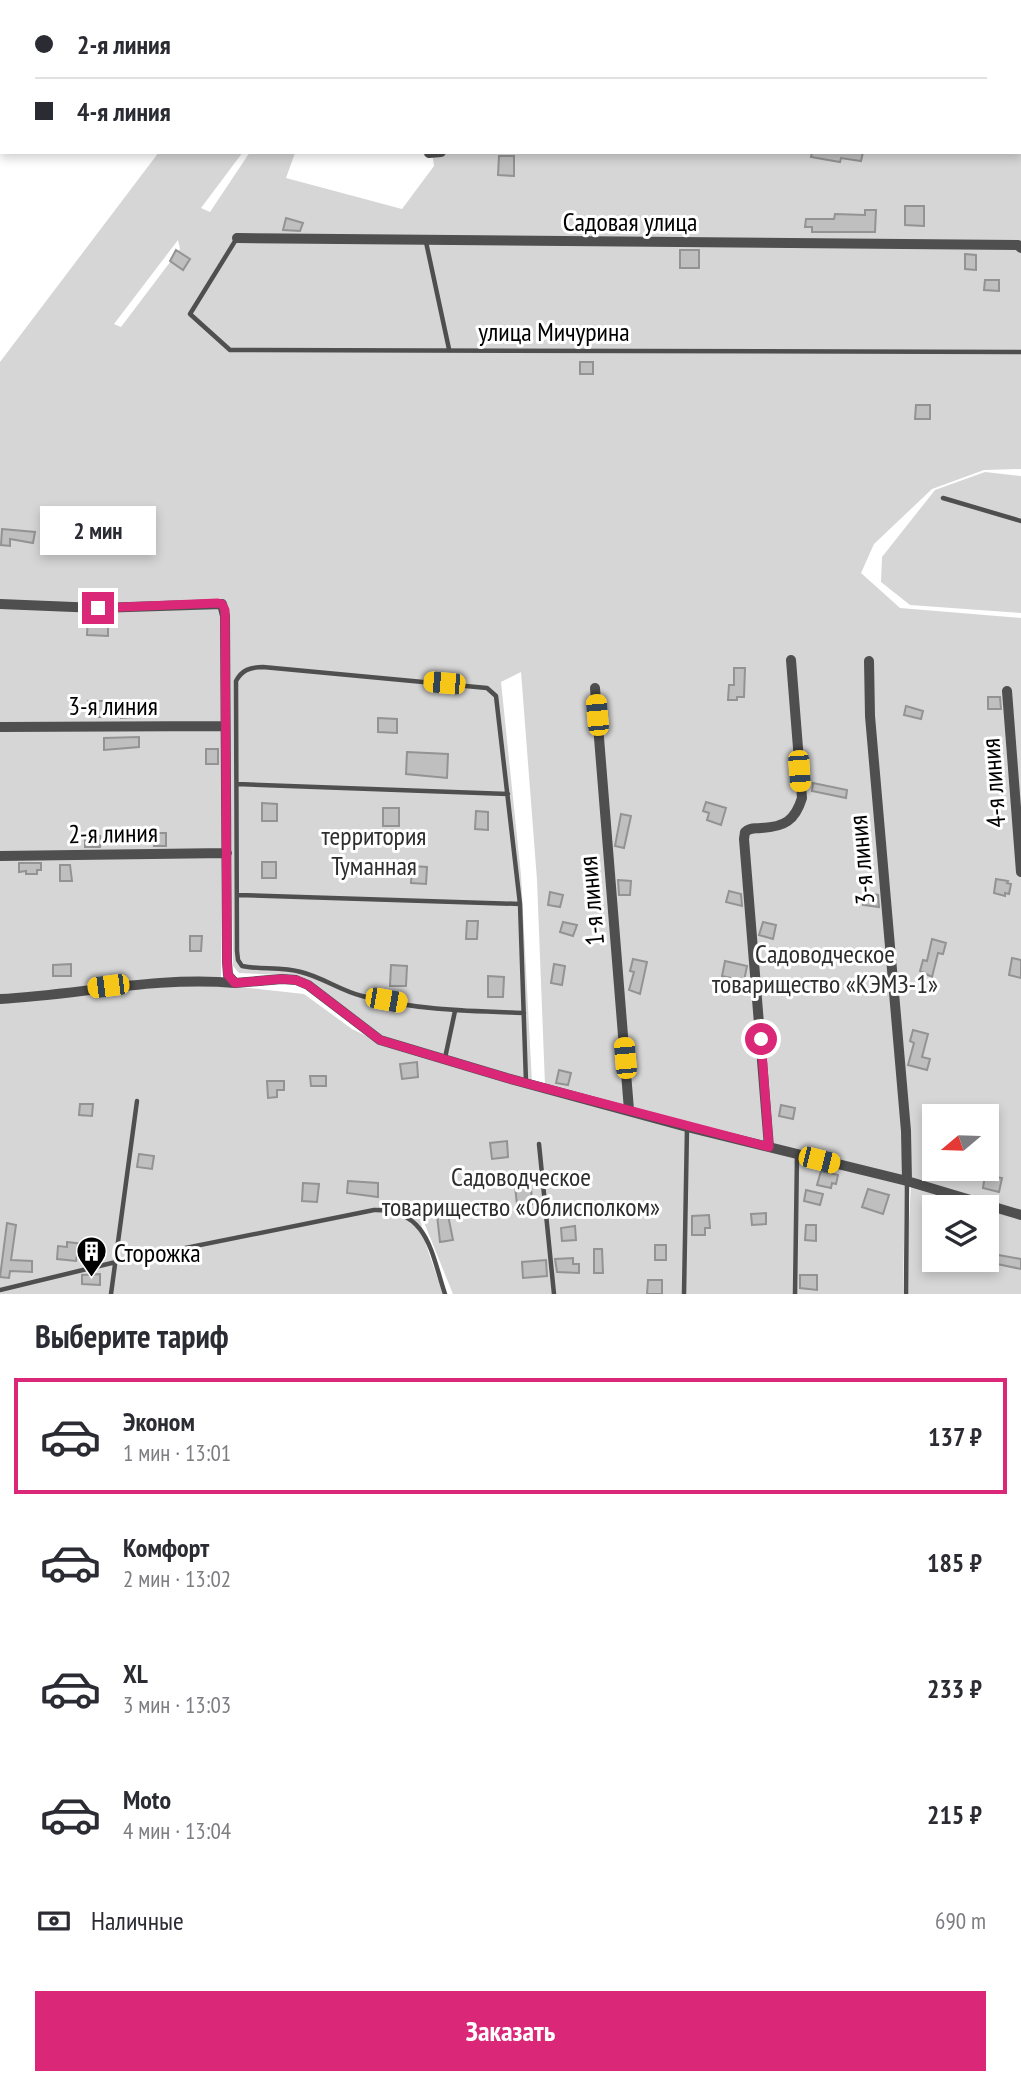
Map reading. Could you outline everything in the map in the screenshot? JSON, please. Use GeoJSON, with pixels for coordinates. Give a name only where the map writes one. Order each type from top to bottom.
{"type":"FeatureCollection","features":[{"type":"Feature","properties":{"kind":"street","name":"Садовая улица"},"geometry":{"type":"LineString","coordinates":[[237,238],[1018,245],[1021,248]]}},
{"type":"Feature","properties":{"kind":"street"},"geometry":{"type":"LineString","coordinates":[[0,604],[98,608],[222,604],[225,616],[231,726],[227,962],[228,975],[235,983]]}},
{"type":"Feature","properties":{"kind":"street"},"geometry":{"type":"LineString","coordinates":[[769,1147],[744,839],[745,832],[750,828],[782,825],[797,814],[802,798],[791,660]]}},
{"type":"Feature","properties":{"kind":"street","name":"3-я линия"},"geometry":{"type":"LineString","coordinates":[[869,661],[870,716],[906,1131],[907,1181]]}},
{"type":"Feature","properties":{"kind":"street","name":"1-я линия"},"geometry":{"type":"LineString","coordinates":[[595,688],[629,1110]]}},
{"type":"Feature","properties":{"kind":"street","name":"4-я линия"},"geometry":{"type":"LineString","coordinates":[[1007,691],[1021,872]]}},
{"type":"Feature","properties":{"kind":"street","name":"3-я линия"},"geometry":{"type":"LineString","coordinates":[[0,727],[231,726]]}},
{"type":"Feature","properties":{"kind":"street","name":"2-я линия"},"geometry":{"type":"LineString","coordinates":[[0,856],[227,853]]}},
{"type":"Feature","properties":{"kind":"street"},"geometry":{"type":"LineString","coordinates":[[0,999],[108,986],[296,980],[308,985],[380,1040],[687,1127],[907,1181],[1021,1215]]}},
{"type":"Feature","properties":{"kind":"lane","name":"улица Мичурина"},"geometry":{"type":"LineString","coordinates":[[237,238],[190,314],[230,350],[1021,352]]}},
{"type":"Feature","properties":{"kind":"lane"},"geometry":{"type":"LineString","coordinates":[[426,241],[449,350]]}},
{"type":"Feature","properties":{"kind":"lane"},"geometry":{"type":"LineString","coordinates":[[943,498],[1021,521]]}},
{"type":"Feature","properties":{"kind":"lane"},"geometry":{"type":"LineString","coordinates":[[524,1013],[455,1011],[360,996],[298,970],[242,965],[238,960],[236,783],[231,726],[236,681],[240,674],[251,667],[263,667],[487,688],[496,696],[520,904],[524,1013],[526,1083]]}},
{"type":"Feature","properties":{"kind":"lane"},"geometry":{"type":"LineString","coordinates":[[236,783],[509,794]]}},
{"type":"Feature","properties":{"kind":"lane"},"geometry":{"type":"LineString","coordinates":[[237,895],[520,904]]}},
{"type":"Feature","properties":{"kind":"lane"},"geometry":{"type":"LineString","coordinates":[[444,1059],[455,1011]]}},
{"type":"Feature","properties":{"kind":"lane"},"geometry":{"type":"LineString","coordinates":[[111,1294],[137,1101]]}},
{"type":"Feature","properties":{"kind":"lane"},"geometry":{"type":"LineString","coordinates":[[684,1294],[687,1127]]}},
{"type":"Feature","properties":{"kind":"lane"},"geometry":{"type":"LineString","coordinates":[[539,1144],[554,1294]]}},
{"type":"Feature","properties":{"kind":"lane"},"geometry":{"type":"LineString","coordinates":[[795,1294],[797,1154]]}},
{"type":"Feature","properties":{"kind":"lane"},"geometry":{"type":"LineString","coordinates":[[906,1294],[907,1181]]}},
{"type":"Feature","properties":{"kind":"lane"},"geometry":{"type":"LineString","coordinates":[[0,1290],[116,1262],[390,1209],[416,1222],[425,1234],[445,1294]]}},
{"type":"Feature","properties":{"kind":"green space"},"geometry":{"type":"Polygon","coordinates":[[[157,154],[242,154],[201,208],[210,212],[249,154],[295,154],[286,178],[402,209],[434,166],[432,154],[1021,154],[1021,469],[984,470],[932,489],[874,544],[861,573],[900,608],[1021,618],[1021,1212],[999,1206],[999,1195],[957,1195],[545,1085],[537,880],[521,672],[501,682],[521,875],[532,1083],[387,1039],[300,976],[239,973],[233,966],[228,614],[222,614],[221,985],[304,994],[352,1029],[387,1046],[905,1184],[903,1294],[453,1294],[419,1210],[424,1239],[443,1294],[0,1294],[0,362],[157,154]],[[178,240],[114,324],[121,327],[180,249],[178,240]]]}},
{"type":"Feature","properties":{"kind":"green space"},"geometry":{"type":"Polygon","coordinates":[[[985,472],[1021,476],[1021,613],[910,605],[881,582],[882,557],[935,490],[985,472]]]}},
{"type":"Feature","properties":{"kind":"green space"},"geometry":{"type":"Polygon","coordinates":[[[911,1185],[942,1195],[922,1195],[922,1272],[999,1272],[999,1213],[1021,1219],[1021,1294],[908,1294],[911,1185]]]}},
{"type":"Feature","properties":{"kind":"building"},"geometry":{"type":"Polygon","coordinates":[[[812,154],[863,154],[861,161],[841,158],[840,162],[811,157],[812,154]]]}},
{"type":"Feature","properties":{"kind":"building"},"geometry":{"type":"Polygon","coordinates":[[[499,156],[514,156],[514,176],[498,175],[499,156]]]}},
{"type":"Feature","properties":{"kind":"building"},"geometry":{"type":"Polygon","coordinates":[[[905,206],[924,206],[924,226],[905,225],[905,206]]]}},
{"type":"Feature","properties":{"kind":"building"},"geometry":{"type":"Polygon","coordinates":[[[865,210],[876,210],[875,232],[812,232],[812,227],[805,227],[806,219],[834,219],[835,214],[865,215],[865,210]]]}},
{"type":"Feature","properties":{"kind":"building"},"geometry":{"type":"Polygon","coordinates":[[[286,218],[303,223],[300,231],[283,230],[286,218]]]}},
{"type":"Feature","properties":{"kind":"building"},"geometry":{"type":"Polygon","coordinates":[[[176,250],[190,259],[183,270],[170,261],[176,250]]]}},
{"type":"Feature","properties":{"kind":"building"},"geometry":{"type":"Polygon","coordinates":[[[680,250],[699,250],[699,268],[680,268],[680,250]]]}},
{"type":"Feature","properties":{"kind":"building"},"geometry":{"type":"Polygon","coordinates":[[[965,254],[976,255],[976,270],[965,269],[965,254]]]}},
{"type":"Feature","properties":{"kind":"building"},"geometry":{"type":"Polygon","coordinates":[[[985,280],[999,280],[999,291],[984,290],[985,280]]]}},
{"type":"Feature","properties":{"kind":"building"},"geometry":{"type":"Polygon","coordinates":[[[580,362],[593,362],[593,374],[580,374],[580,362]]]}},
{"type":"Feature","properties":{"kind":"building"},"geometry":{"type":"Polygon","coordinates":[[[916,405],[930,405],[930,419],[915,419],[916,405]]]}},
{"type":"Feature","properties":{"kind":"building"},"geometry":{"type":"Polygon","coordinates":[[[2,529],[35,532],[33,543],[10,539],[10,546],[1,545],[2,529]]]}},
{"type":"Feature","properties":{"kind":"building"},"geometry":{"type":"Polygon","coordinates":[[[88,616],[108,616],[108,636],[87,635],[88,616]]]}},
{"type":"Feature","properties":{"kind":"building"},"geometry":{"type":"Polygon","coordinates":[[[734,668],[745,668],[744,697],[728,700],[729,685],[734,685],[734,668]]]}},
{"type":"Feature","properties":{"kind":"building"},"geometry":{"type":"Polygon","coordinates":[[[988,697],[1000,697],[1001,709],[988,709],[988,697]]]}},
{"type":"Feature","properties":{"kind":"building"},"geometry":{"type":"Polygon","coordinates":[[[88,701],[104,701],[104,717],[88,717],[88,701]]]}},
{"type":"Feature","properties":{"kind":"building"},"geometry":{"type":"Polygon","coordinates":[[[121,704],[134,704],[134,717],[121,718],[121,704]]]}},
{"type":"Feature","properties":{"kind":"building"},"geometry":{"type":"Polygon","coordinates":[[[906,706],[923,711],[921,719],[904,715],[906,706]]]}},
{"type":"Feature","properties":{"kind":"building"},"geometry":{"type":"Polygon","coordinates":[[[378,718],[397,719],[397,733],[378,732],[378,718]]]}},
{"type":"Feature","properties":{"kind":"building"},"geometry":{"type":"Polygon","coordinates":[[[139,737],[139,747],[104,750],[104,738],[139,737]]]}},
{"type":"Feature","properties":{"kind":"building"},"geometry":{"type":"Polygon","coordinates":[[[206,749],[218,749],[218,764],[206,764],[206,749]]]}},
{"type":"Feature","properties":{"kind":"building"},"geometry":{"type":"Polygon","coordinates":[[[407,752],[448,754],[447,778],[406,774],[407,752]]]}},
{"type":"Feature","properties":{"kind":"building"},"geometry":{"type":"Polygon","coordinates":[[[813,783],[847,790],[846,798],[812,791],[813,783]]]}},
{"type":"Feature","properties":{"kind":"building"},"geometry":{"type":"Polygon","coordinates":[[[706,802],[726,808],[721,825],[707,820],[709,813],[703,811],[706,802]]]}},
{"type":"Feature","properties":{"kind":"building"},"geometry":{"type":"Polygon","coordinates":[[[262,803],[277,804],[277,821],[262,821],[262,803]]]}},
{"type":"Feature","properties":{"kind":"building"},"geometry":{"type":"Polygon","coordinates":[[[383,808],[399,808],[399,826],[383,826],[383,808]]]}},
{"type":"Feature","properties":{"kind":"building"},"geometry":{"type":"Polygon","coordinates":[[[476,811],[488,812],[488,830],[475,829],[476,811]]]}},
{"type":"Feature","properties":{"kind":"building"},"geometry":{"type":"Polygon","coordinates":[[[621,814],[631,816],[624,848],[615,846],[621,814]]]}},
{"type":"Feature","properties":{"kind":"building"},"geometry":{"type":"Polygon","coordinates":[[[154,833],[166,833],[166,846],[154,846],[154,833]]]}},
{"type":"Feature","properties":{"kind":"building"},"geometry":{"type":"Polygon","coordinates":[[[85,836],[100,836],[100,847],[85,847],[85,836]]]}},
{"type":"Feature","properties":{"kind":"building"},"geometry":{"type":"Polygon","coordinates":[[[262,862],[276,862],[276,878],[262,878],[262,862]]]}},
{"type":"Feature","properties":{"kind":"building"},"geometry":{"type":"Polygon","coordinates":[[[19,863],[41,863],[41,870],[37,870],[37,874],[19,872],[19,863]]]}},
{"type":"Feature","properties":{"kind":"building"},"geometry":{"type":"Polygon","coordinates":[[[60,865],[70,865],[72,881],[60,881],[60,865]]]}},
{"type":"Feature","properties":{"kind":"building"},"geometry":{"type":"Polygon","coordinates":[[[412,866],[427,867],[426,884],[411,883],[412,866]]]}},
{"type":"Feature","properties":{"kind":"building"},"geometry":{"type":"Polygon","coordinates":[[[996,879],[1011,884],[1009,894],[1005,893],[1005,896],[994,893],[996,879]]]}},
{"type":"Feature","properties":{"kind":"building"},"geometry":{"type":"Polygon","coordinates":[[[618,880],[631,881],[630,895],[619,895],[618,880]]]}},
{"type":"Feature","properties":{"kind":"building"},"geometry":{"type":"Polygon","coordinates":[[[729,891],[741,894],[742,906],[726,902],[729,891]]]}},
{"type":"Feature","properties":{"kind":"building"},"geometry":{"type":"Polygon","coordinates":[[[550,892],[563,895],[560,907],[548,905],[550,892]]]}},
{"type":"Feature","properties":{"kind":"building"},"geometry":{"type":"Polygon","coordinates":[[[864,893],[878,895],[879,907],[863,905],[864,893]]]}},
{"type":"Feature","properties":{"kind":"building"},"geometry":{"type":"Polygon","coordinates":[[[467,921],[478,921],[477,939],[466,939],[467,921]]]}},
{"type":"Feature","properties":{"kind":"building"},"geometry":{"type":"Polygon","coordinates":[[[563,922],[577,925],[573,936],[560,932],[563,922]]]}},
{"type":"Feature","properties":{"kind":"building"},"geometry":{"type":"Polygon","coordinates":[[[763,922],[776,925],[773,939],[759,935],[763,922]]]}},
{"type":"Feature","properties":{"kind":"building"},"geometry":{"type":"Polygon","coordinates":[[[190,936],[202,936],[201,951],[190,951],[190,936]]]}},
{"type":"Feature","properties":{"kind":"building"},"geometry":{"type":"Polygon","coordinates":[[[932,939],[946,943],[943,954],[938,953],[932,977],[920,971],[923,960],[927,961],[932,939]]]}},
{"type":"Feature","properties":{"kind":"building"},"geometry":{"type":"Polygon","coordinates":[[[1012,958],[1021,960],[1021,978],[1009,975],[1012,958]]]}},
{"type":"Feature","properties":{"kind":"building"},"geometry":{"type":"Polygon","coordinates":[[[633,959],[647,962],[640,994],[629,990],[634,972],[630,971],[633,959]]]}},
{"type":"Feature","properties":{"kind":"building"},"geometry":{"type":"Polygon","coordinates":[[[725,961],[747,966],[744,981],[722,976],[725,961]]]}},
{"type":"Feature","properties":{"kind":"building"},"geometry":{"type":"Polygon","coordinates":[[[71,964],[71,976],[53,976],[53,965],[71,964]]]}},
{"type":"Feature","properties":{"kind":"building"},"geometry":{"type":"Polygon","coordinates":[[[554,964],[565,966],[562,985],[551,983],[554,964]]]}},
{"type":"Feature","properties":{"kind":"building"},"geometry":{"type":"Polygon","coordinates":[[[391,965],[407,966],[406,986],[390,986],[391,965]]]}},
{"type":"Feature","properties":{"kind":"building"},"geometry":{"type":"Polygon","coordinates":[[[488,976],[504,977],[503,997],[488,997],[488,976]]]}},
{"type":"Feature","properties":{"kind":"building"},"geometry":{"type":"Polygon","coordinates":[[[913,1030],[928,1034],[922,1057],[930,1059],[927,1070],[908,1065],[914,1043],[910,1041],[913,1030]]]}},
{"type":"Feature","properties":{"kind":"building"},"geometry":{"type":"Polygon","coordinates":[[[417,1062],[418,1077],[402,1079],[400,1064],[417,1062]]]}},
{"type":"Feature","properties":{"kind":"building"},"geometry":{"type":"Polygon","coordinates":[[[559,1070],[571,1073],[568,1085],[556,1083],[559,1070]]]}},
{"type":"Feature","properties":{"kind":"building"},"geometry":{"type":"Polygon","coordinates":[[[310,1076],[326,1076],[326,1086],[311,1086],[310,1076]]]}},
{"type":"Feature","properties":{"kind":"building"},"geometry":{"type":"Polygon","coordinates":[[[267,1081],[284,1081],[284,1090],[277,1090],[277,1097],[268,1098],[267,1081]]]}},
{"type":"Feature","properties":{"kind":"building"},"geometry":{"type":"Polygon","coordinates":[[[80,1104],[93,1104],[92,1116],[79,1115],[80,1104]]]}},
{"type":"Feature","properties":{"kind":"building"},"geometry":{"type":"Polygon","coordinates":[[[781,1105],[795,1108],[793,1119],[779,1116],[781,1105]]]}},
{"type":"Feature","properties":{"kind":"building"},"geometry":{"type":"Polygon","coordinates":[[[507,1141],[508,1157],[492,1159],[490,1143],[507,1141]]]}},
{"type":"Feature","properties":{"kind":"building"},"geometry":{"type":"Polygon","coordinates":[[[139,1154],[154,1156],[152,1169],[137,1167],[139,1154]]]}},
{"type":"Feature","properties":{"kind":"building"},"geometry":{"type":"Polygon","coordinates":[[[821,1171],[838,1175],[836,1184],[832,1183],[831,1188],[817,1185],[821,1171]]]}},
{"type":"Feature","properties":{"kind":"building"},"geometry":{"type":"Polygon","coordinates":[[[999,1177],[1002,1178],[999,1192],[983,1188],[984,1181],[999,1181],[999,1177]]]}},
{"type":"Feature","properties":{"kind":"building"},"geometry":{"type":"Polygon","coordinates":[[[348,1181],[378,1183],[378,1197],[347,1193],[348,1181]]]}},
{"type":"Feature","properties":{"kind":"building"},"geometry":{"type":"Polygon","coordinates":[[[303,1183],[319,1184],[317,1202],[302,1201],[303,1183]]]}},
{"type":"Feature","properties":{"kind":"building"},"geometry":{"type":"Polygon","coordinates":[[[531,1185],[532,1204],[517,1205],[515,1186],[531,1185]]]}},
{"type":"Feature","properties":{"kind":"building"},"geometry":{"type":"Polygon","coordinates":[[[868,1189],[889,1195],[883,1214],[862,1207],[868,1189]]]}},
{"type":"Feature","properties":{"kind":"building"},"geometry":{"type":"Polygon","coordinates":[[[806,1190],[823,1194],[820,1205],[804,1201],[806,1190]]]}},
{"type":"Feature","properties":{"kind":"building"},"geometry":{"type":"Polygon","coordinates":[[[446,1205],[453,1240],[440,1242],[436,1206],[446,1205]]]}},
{"type":"Feature","properties":{"kind":"building"},"geometry":{"type":"Polygon","coordinates":[[[766,1213],[766,1224],[752,1225],[751,1214],[766,1213]]]}},
{"type":"Feature","properties":{"kind":"building"},"geometry":{"type":"Polygon","coordinates":[[[709,1215],[710,1228],[705,1228],[705,1235],[692,1235],[692,1216],[709,1215]]]}},
{"type":"Feature","properties":{"kind":"building"},"geometry":{"type":"Polygon","coordinates":[[[7,1223],[16,1225],[11,1260],[32,1261],[32,1272],[10,1271],[9,1278],[0,1277],[7,1223]]]}},
{"type":"Feature","properties":{"kind":"building"},"geometry":{"type":"Polygon","coordinates":[[[806,1225],[816,1225],[816,1241],[805,1240],[806,1225]]]}},
{"type":"Feature","properties":{"kind":"building"},"geometry":{"type":"Polygon","coordinates":[[[575,1226],[576,1240],[562,1241],[561,1228],[575,1226]]]}},
{"type":"Feature","properties":{"kind":"building"},"geometry":{"type":"Polygon","coordinates":[[[67,1242],[101,1246],[101,1257],[77,1256],[76,1261],[57,1259],[58,1246],[67,1247],[67,1242]]]}},
{"type":"Feature","properties":{"kind":"building"},"geometry":{"type":"Polygon","coordinates":[[[655,1245],[666,1245],[666,1260],[655,1260],[655,1245]]]}},
{"type":"Feature","properties":{"kind":"building"},"geometry":{"type":"Polygon","coordinates":[[[594,1249],[602,1249],[603,1273],[594,1273],[594,1249]]]}},
{"type":"Feature","properties":{"kind":"building"},"geometry":{"type":"Polygon","coordinates":[[[999,1255],[1021,1259],[1021,1269],[999,1264],[999,1255]]]}},
{"type":"Feature","properties":{"kind":"building"},"geometry":{"type":"Polygon","coordinates":[[[573,1258],[573,1264],[579,1264],[579,1273],[557,1272],[555,1259],[573,1258]]]}},
{"type":"Feature","properties":{"kind":"building"},"geometry":{"type":"Polygon","coordinates":[[[546,1260],[547,1276],[523,1278],[522,1262],[546,1260]]]}},
{"type":"Feature","properties":{"kind":"building","name":"Сторожка"},"geometry":{"type":"Polygon","coordinates":[[[100,1274],[100,1285],[82,1284],[82,1275],[100,1274]]]}},
{"type":"Feature","properties":{"kind":"building"},"geometry":{"type":"Polygon","coordinates":[[[800,1275],[817,1275],[817,1290],[800,1288],[800,1275]]]}},
{"type":"Feature","properties":{"kind":"building"},"geometry":{"type":"Polygon","coordinates":[[[648,1280],[662,1280],[662,1294],[647,1294],[648,1280]]]}},
{"type":"Feature","properties":{"kind":"place","name":"Сторожка"},"geometry":{"type":"Point","coordinates":[91,1279]}},
{"type":"Feature","properties":{"kind":"route"},"geometry":{"type":"LineString","coordinates":[[98,608],[218,603],[222,604],[225,610],[227,962],[228,975],[235,983],[296,980],[308,985],[380,1040],[507,1078],[769,1147],[761,1039]]}},
{"type":"Feature","properties":{"kind":"park label","name":"территория Туманная"},"geometry":{"type":"Point","coordinates":[374,850]}},
{"type":"Feature","properties":{"kind":"park label","name":"Садоводческое товарищество «КЭМЗ-1»"},"geometry":{"type":"Point","coordinates":[825,968]}},
{"type":"Feature","properties":{"kind":"park label","name":"Садоводческое товарищество «Облисполком»"},"geometry":{"type":"Point","coordinates":[521,1191]}}]}
